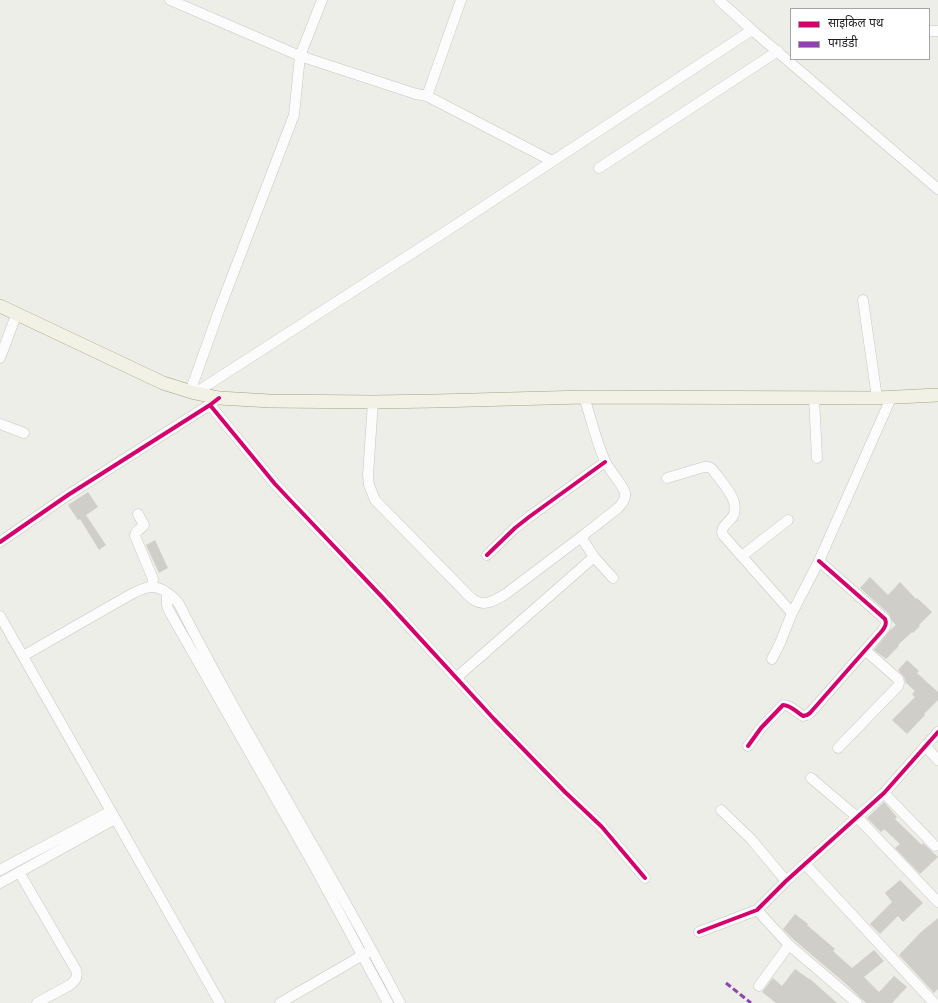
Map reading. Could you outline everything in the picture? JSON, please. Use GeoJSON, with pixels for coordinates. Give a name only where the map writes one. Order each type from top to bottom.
{"type":"FeatureCollection","features":[{"type":"Feature","properties":{"kind":"main road"},"geometry":{"type":"LineString","coordinates":[[0,306],[163,383],[214,402],[373,402],[584,397],[891,398],[938,395]]}},
{"type":"Feature","properties":{"kind":"street"},"geometry":{"type":"LineString","coordinates":[[170,0],[300,56],[416,94],[427,96],[552,161]]}},
{"type":"Feature","properties":{"kind":"street"},"geometry":{"type":"LineString","coordinates":[[192,393],[220,308],[294,115],[300,56],[322,0]]}},
{"type":"Feature","properties":{"kind":"street"},"geometry":{"type":"LineString","coordinates":[[427,96],[461,0]]}},
{"type":"Feature","properties":{"kind":"street"},"geometry":{"type":"LineString","coordinates":[[719,0],[938,189]]}},
{"type":"Feature","properties":{"kind":"street"},"geometry":{"type":"LineString","coordinates":[[192,393],[752,30]]}},
{"type":"Feature","properties":{"kind":"street"},"geometry":{"type":"LineString","coordinates":[[599,168],[778,51]]}},
{"type":"Feature","properties":{"kind":"street"},"geometry":{"type":"LineString","coordinates":[[863,300],[877,398]]}},
{"type":"Feature","properties":{"kind":"street"},"geometry":{"type":"LineString","coordinates":[[0,358],[16,313]]}},
{"type":"Feature","properties":{"kind":"street"},"geometry":{"type":"LineString","coordinates":[[920,396],[938,401]]}},
{"type":"Feature","properties":{"kind":"street"},"geometry":{"type":"LineString","coordinates":[[373,402],[368,475],[369,485],[374,500],[468,595],[477,602],[486,603],[496,600],[581,537],[618,508],[625,498],[622,487],[605,462],[584,397]]}},
{"type":"Feature","properties":{"kind":"street"},"geometry":{"type":"LineString","coordinates":[[814,398],[817,458]]}},
{"type":"Feature","properties":{"kind":"street"},"geometry":{"type":"LineString","coordinates":[[772,659],[792,614],[819,561],[891,398]]}},
{"type":"Feature","properties":{"kind":"street"},"geometry":{"type":"LineString","coordinates":[[0,542],[68,495],[214,402],[280,489],[494,719],[564,792],[602,827],[645,878]]}},
{"type":"Feature","properties":{"kind":"street"},"geometry":{"type":"LineString","coordinates":[[0,424],[24,433]]}},
{"type":"Feature","properties":{"kind":"street"},"geometry":{"type":"LineString","coordinates":[[487,555],[529,517],[605,462]]}},
{"type":"Feature","properties":{"kind":"street"},"geometry":{"type":"LineString","coordinates":[[667,478],[704,467],[711,468],[730,493],[734,502],[733,516],[723,528],[722,532],[726,539],[792,614]]}},
{"type":"Feature","properties":{"kind":"street"},"geometry":{"type":"LineString","coordinates":[[138,514],[144,525],[136,531],[135,536],[153,579],[152,587]]}},
{"type":"Feature","properties":{"kind":"street"},"geometry":{"type":"LineString","coordinates":[[742,556],[788,520]]}},
{"type":"Feature","properties":{"kind":"street"},"geometry":{"type":"LineString","coordinates":[[581,537],[594,557],[613,578]]}},
{"type":"Feature","properties":{"kind":"street"},"geometry":{"type":"LineString","coordinates":[[456,678],[594,557]]}},
{"type":"Feature","properties":{"kind":"street"},"geometry":{"type":"LineString","coordinates":[[748,746],[761,728],[783,705],[787,705],[803,716],[810,713],[885,626],[885,619],[819,561]]}},
{"type":"Feature","properties":{"kind":"street"},"geometry":{"type":"LineString","coordinates":[[23,656],[140,590],[152,587],[161,589],[175,598],[372,950],[400,1003]]}},
{"type":"Feature","properties":{"kind":"street"},"geometry":{"type":"LineString","coordinates":[[167,593],[168,608],[313,864],[388,1003]]}},
{"type":"Feature","properties":{"kind":"street"},"geometry":{"type":"LineString","coordinates":[[0,616],[220,1003]]}},
{"type":"Feature","properties":{"kind":"street"},"geometry":{"type":"LineString","coordinates":[[838,748],[899,684],[898,679],[865,650]]}},
{"type":"Feature","properties":{"kind":"street"},"geometry":{"type":"LineString","coordinates":[[699,932],[757,910],[786,881],[884,793],[938,732]]}},
{"type":"Feature","properties":{"kind":"street"},"geometry":{"type":"LineString","coordinates":[[925,746],[938,760]]}},
{"type":"Feature","properties":{"kind":"street"},"geometry":{"type":"LineString","coordinates":[[811,778],[857,817],[938,902]]}},
{"type":"Feature","properties":{"kind":"street"},"geometry":{"type":"LineString","coordinates":[[884,793],[935,846]]}},
{"type":"Feature","properties":{"kind":"street"},"geometry":{"type":"LineString","coordinates":[[721,810],[752,839],[786,881]]}},
{"type":"Feature","properties":{"kind":"street"},"geometry":{"type":"LineString","coordinates":[[0,870],[113,815]]}},
{"type":"Feature","properties":{"kind":"street"},"geometry":{"type":"LineString","coordinates":[[0,883],[113,815]]}},
{"type":"Feature","properties":{"kind":"street"},"geometry":{"type":"LineString","coordinates":[[805,864],[934,1003]]}},
{"type":"Feature","properties":{"kind":"street"},"geometry":{"type":"LineString","coordinates":[[19,872],[78,974],[75,981],[70,985],[37,1003]]}},
{"type":"Feature","properties":{"kind":"street"},"geometry":{"type":"LineString","coordinates":[[757,910],[789,945],[857,1003]]}},
{"type":"Feature","properties":{"kind":"street"},"geometry":{"type":"LineString","coordinates":[[759,986],[789,945]]}},
{"type":"Feature","properties":{"kind":"street"},"geometry":{"type":"LineString","coordinates":[[280,1003],[372,950]]}},
{"type":"Feature","properties":{"kind":"building"},"geometry":{"type":"Polygon","coordinates":[[[88,492],[98,507],[86,515],[106,545],[99,550],[80,519],[78,520],[68,505],[88,492]]]}},
{"type":"Feature","properties":{"kind":"building"},"geometry":{"type":"Polygon","coordinates":[[[155,540],[168,568],[159,573],[146,545],[155,540]]]}},
{"type":"Feature","properties":{"kind":"building"},"geometry":{"type":"Polygon","coordinates":[[[870,577],[888,595],[900,582],[916,599],[917,598],[932,612],[913,633],[912,632],[898,645],[899,646],[886,659],[874,650],[890,630],[896,625],[892,621],[889,614],[860,588],[870,577]]]}},
{"type":"Feature","properties":{"kind":"building"},"geometry":{"type":"Polygon","coordinates":[[[907,660],[919,671],[917,673],[938,692],[938,700],[907,734],[892,720],[915,697],[912,694],[915,691],[906,683],[904,677],[898,670],[907,660]]]}},
{"type":"Feature","properties":{"kind":"building"},"geometry":{"type":"Polygon","coordinates":[[[884,802],[897,817],[895,819],[922,845],[923,843],[938,857],[920,874],[895,848],[900,844],[884,829],[881,832],[867,818],[884,802]]]}},
{"type":"Feature","properties":{"kind":"building"},"geometry":{"type":"Polygon","coordinates":[[[900,880],[923,903],[903,922],[898,916],[880,934],[870,924],[892,902],[885,893],[900,880]]]}},
{"type":"Feature","properties":{"kind":"building"},"geometry":{"type":"Polygon","coordinates":[[[795,914],[835,949],[833,951],[852,968],[874,950],[884,961],[864,977],[879,992],[894,976],[907,987],[892,1003],[866,1003],[783,929],[795,914]]]}},
{"type":"Feature","properties":{"kind":"building"},"geometry":{"type":"Polygon","coordinates":[[[938,918],[938,989],[934,993],[899,955],[921,932],[938,918]]]}},
{"type":"Feature","properties":{"kind":"building"},"geometry":{"type":"Polygon","coordinates":[[[795,969],[809,978],[837,1003],[776,1003],[762,992],[773,978],[782,986],[795,969]]]}},
{"type":"Feature","properties":{"kind":"marked path"},"geometry":{"type":"LineString","coordinates":[[726,983],[751,1003]]}},
{"type":"Feature","properties":{"kind":"cycle path"},"geometry":{"type":"LineString","coordinates":[[0,542],[68,495],[219,398]]}},
{"type":"Feature","properties":{"kind":"cycle path"},"geometry":{"type":"LineString","coordinates":[[210,405],[275,484],[384,599],[494,719],[565,792],[602,827],[645,878]]}},
{"type":"Feature","properties":{"kind":"cycle path"},"geometry":{"type":"LineString","coordinates":[[487,555],[515,528],[605,462]]}},
{"type":"Feature","properties":{"kind":"cycle path"},"geometry":{"type":"LineString","coordinates":[[748,746],[761,728],[783,705],[791,707],[803,716],[810,713],[882,631],[885,625],[885,619],[819,561]]}},
{"type":"Feature","properties":{"kind":"cycle path"},"geometry":{"type":"LineString","coordinates":[[699,932],[757,910],[786,881],[884,793],[938,732]]}}]}
